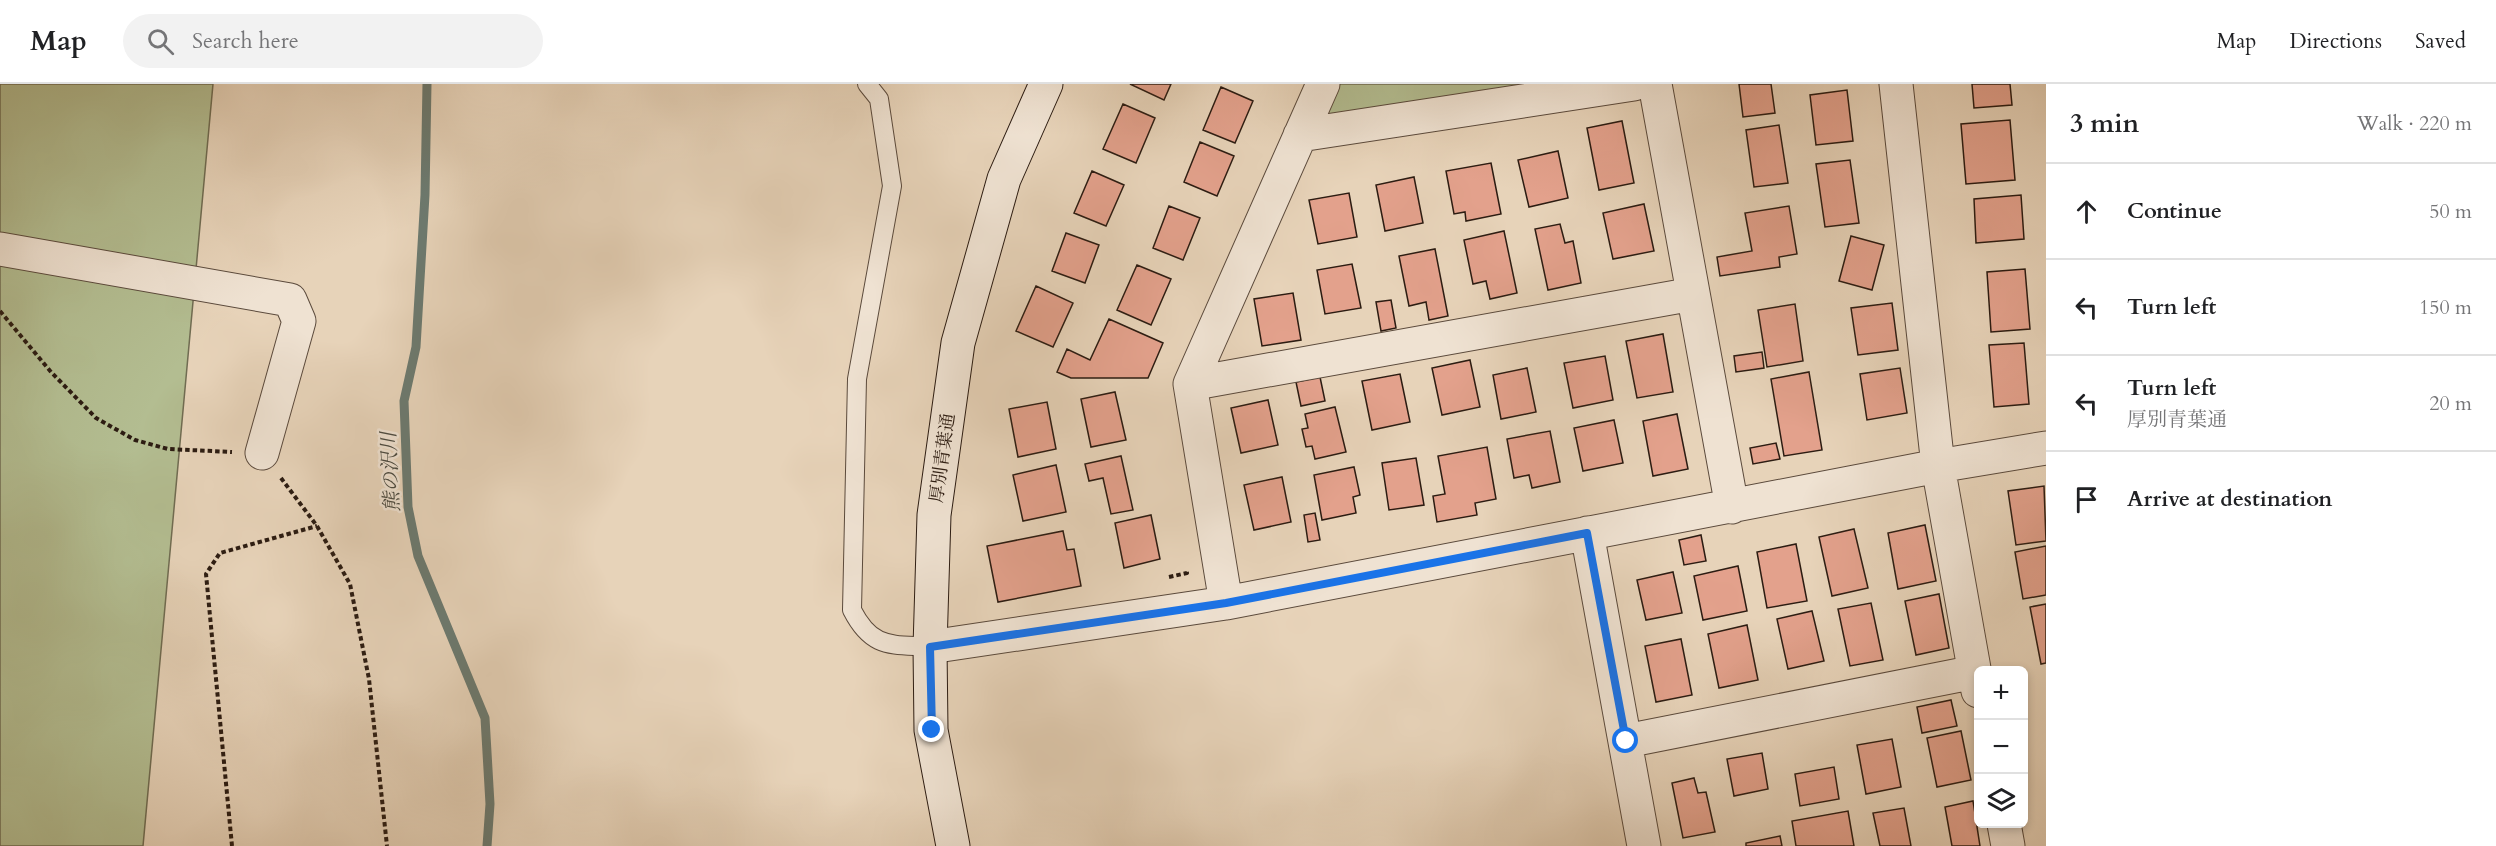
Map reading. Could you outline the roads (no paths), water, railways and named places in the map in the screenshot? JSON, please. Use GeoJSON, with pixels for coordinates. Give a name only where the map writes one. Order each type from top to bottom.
{"type":"FeatureCollection","features":[{"type":"Feature","properties":{"kind":"street","name":"厚別青葉通"},"geometry":{"type":"LineString","coordinates":[[953,846],[932,730],[930,647],[934,515],[958,343],[1004,179],[1046,84]]}},
{"type":"Feature","properties":{"kind":"street"},"geometry":{"type":"LineString","coordinates":[[1226,603],[1190,384],[1323,84]]}},
{"type":"Feature","properties":{"kind":"street"},"geometry":{"type":"LineString","coordinates":[[1300,135],[1634,84]]}},
{"type":"Feature","properties":{"kind":"street"},"geometry":{"type":"LineString","coordinates":[[1655,84],[1732,507]]}},
{"type":"Feature","properties":{"kind":"street"},"geometry":{"type":"LineString","coordinates":[[1896,84],[1938,466],[1974,666]]}},
{"type":"Feature","properties":{"kind":"street"},"geometry":{"type":"LineString","coordinates":[[0,249],[290,300],[299,321],[262,453]]}},
{"type":"Feature","properties":{"kind":"street"},"geometry":{"type":"LineString","coordinates":[[1190,384],[1693,294]]}},
{"type":"Feature","properties":{"kind":"street"},"geometry":{"type":"LineString","coordinates":[[930,647],[1226,603],[1938,466],[2046,448]]}},
{"type":"Feature","properties":{"kind":"street"},"geometry":{"type":"LineString","coordinates":[[1587,533],[1644,846]]}},
{"type":"Feature","properties":{"kind":"street"},"geometry":{"type":"LineString","coordinates":[[1626,741],[1974,683]]}},
{"type":"Feature","properties":{"kind":"street"},"geometry":{"type":"LineString","coordinates":[[2005,828],[2008,846]]}},
{"type":"Feature","properties":{"kind":"lane"},"geometry":{"type":"LineString","coordinates":[[867,84],[879,99],[892,186],[856,379],[852,610],[862,628],[880,642],[930,647]]}},
{"type":"Feature","properties":{"kind":"waterway","name":"熊の沢川"},"geometry":{"type":"LineString","coordinates":[[427,84],[425,195],[416,347],[404,401],[408,507],[418,556],[485,718],[490,804],[487,846]]}}]}
